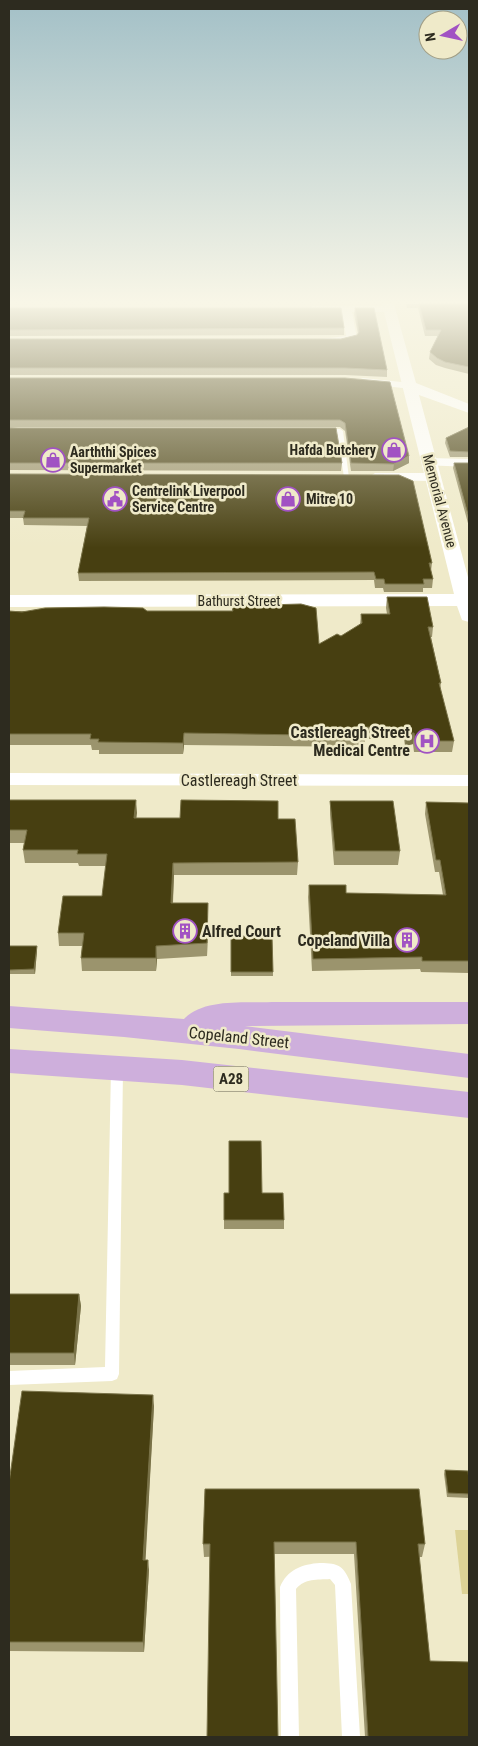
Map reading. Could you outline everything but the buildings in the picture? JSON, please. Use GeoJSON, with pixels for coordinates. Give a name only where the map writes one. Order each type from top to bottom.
{"type":"FeatureCollection","features":[{"type":"Feature","properties":{"kind":"highway"},"geometry":{"type":"LineString","coordinates":[[192,1031],[199,1023],[214,1016],[272,1013],[469,1014]]}},
{"type":"Feature","properties":{"kind":"highway","name":"Copeland Street"},"geometry":{"type":"LineString","coordinates":[[9,1017],[113,1023],[192,1031],[469,1066]]}},
{"type":"Feature","properties":{"kind":"highway","name":"A28"},"geometry":{"type":"LineString","coordinates":[[9,1061],[225,1078],[469,1105]]}},
{"type":"Feature","properties":{"kind":"street"},"geometry":{"type":"LineString","coordinates":[[406,385],[441,391],[469,400]]}},
{"type":"Feature","properties":{"kind":"street"},"geometry":{"type":"LineString","coordinates":[[411,386],[469,409]]}},
{"type":"Feature","properties":{"kind":"street","name":"Memorial Avenue"},"geometry":{"type":"LineString","coordinates":[[411,386],[468,606]]}},
{"type":"Feature","properties":{"kind":"street"},"geometry":{"type":"LineString","coordinates":[[352,477],[431,469],[469,462]]}},
{"type":"Feature","properties":{"kind":"street","name":"Bathurst Street"},"geometry":{"type":"LineString","coordinates":[[9,601],[468,606]]}},
{"type":"Feature","properties":{"kind":"street","name":"Castlereagh Street"},"geometry":{"type":"LineString","coordinates":[[9,779],[469,781]]}},
{"type":"Feature","properties":{"kind":"lane"},"geometry":{"type":"LineString","coordinates":[[321,431],[340,431],[352,477]]}},
{"type":"Feature","properties":{"kind":"lane"},"geometry":{"type":"LineString","coordinates":[[9,1378],[112,1374],[117,1068]]}},
{"type":"Feature","properties":{"kind":"lane"},"geometry":{"type":"LineString","coordinates":[[290,1737],[288,1587],[292,1578],[301,1573],[333,1571],[339,1576],[343,1584],[351,1737]]}},
{"type":"Feature","properties":{"kind":"shaded area"},"geometry":{"type":"Polygon","coordinates":[[[455,1530],[469,1530],[469,1594],[462,1594],[455,1530]]]}},
{"type":"Feature","properties":{"kind":"place","name":"Hafda Butchery"},"geometry":{"type":"Point","coordinates":[394,450]}},
{"type":"Feature","properties":{"kind":"place","name":"Aarththi Spices Supermarket"},"geometry":{"type":"Point","coordinates":[53,460]}},
{"type":"Feature","properties":{"kind":"place","name":"Centrelink Liverpool Service Centre"},"geometry":{"type":"Point","coordinates":[115,499]}},
{"type":"Feature","properties":{"kind":"place","name":"Mitre 10"},"geometry":{"type":"Point","coordinates":[288,499]}},
{"type":"Feature","properties":{"kind":"place","name":"Castlereagh Street Medical Centre"},"geometry":{"type":"Point","coordinates":[427,741]}},
{"type":"Feature","properties":{"kind":"place","name":"Alfred Court"},"geometry":{"type":"Point","coordinates":[185,931]}},
{"type":"Feature","properties":{"kind":"place","name":"Copeland Villa"},"geometry":{"type":"Point","coordinates":[407,940]}}]}
